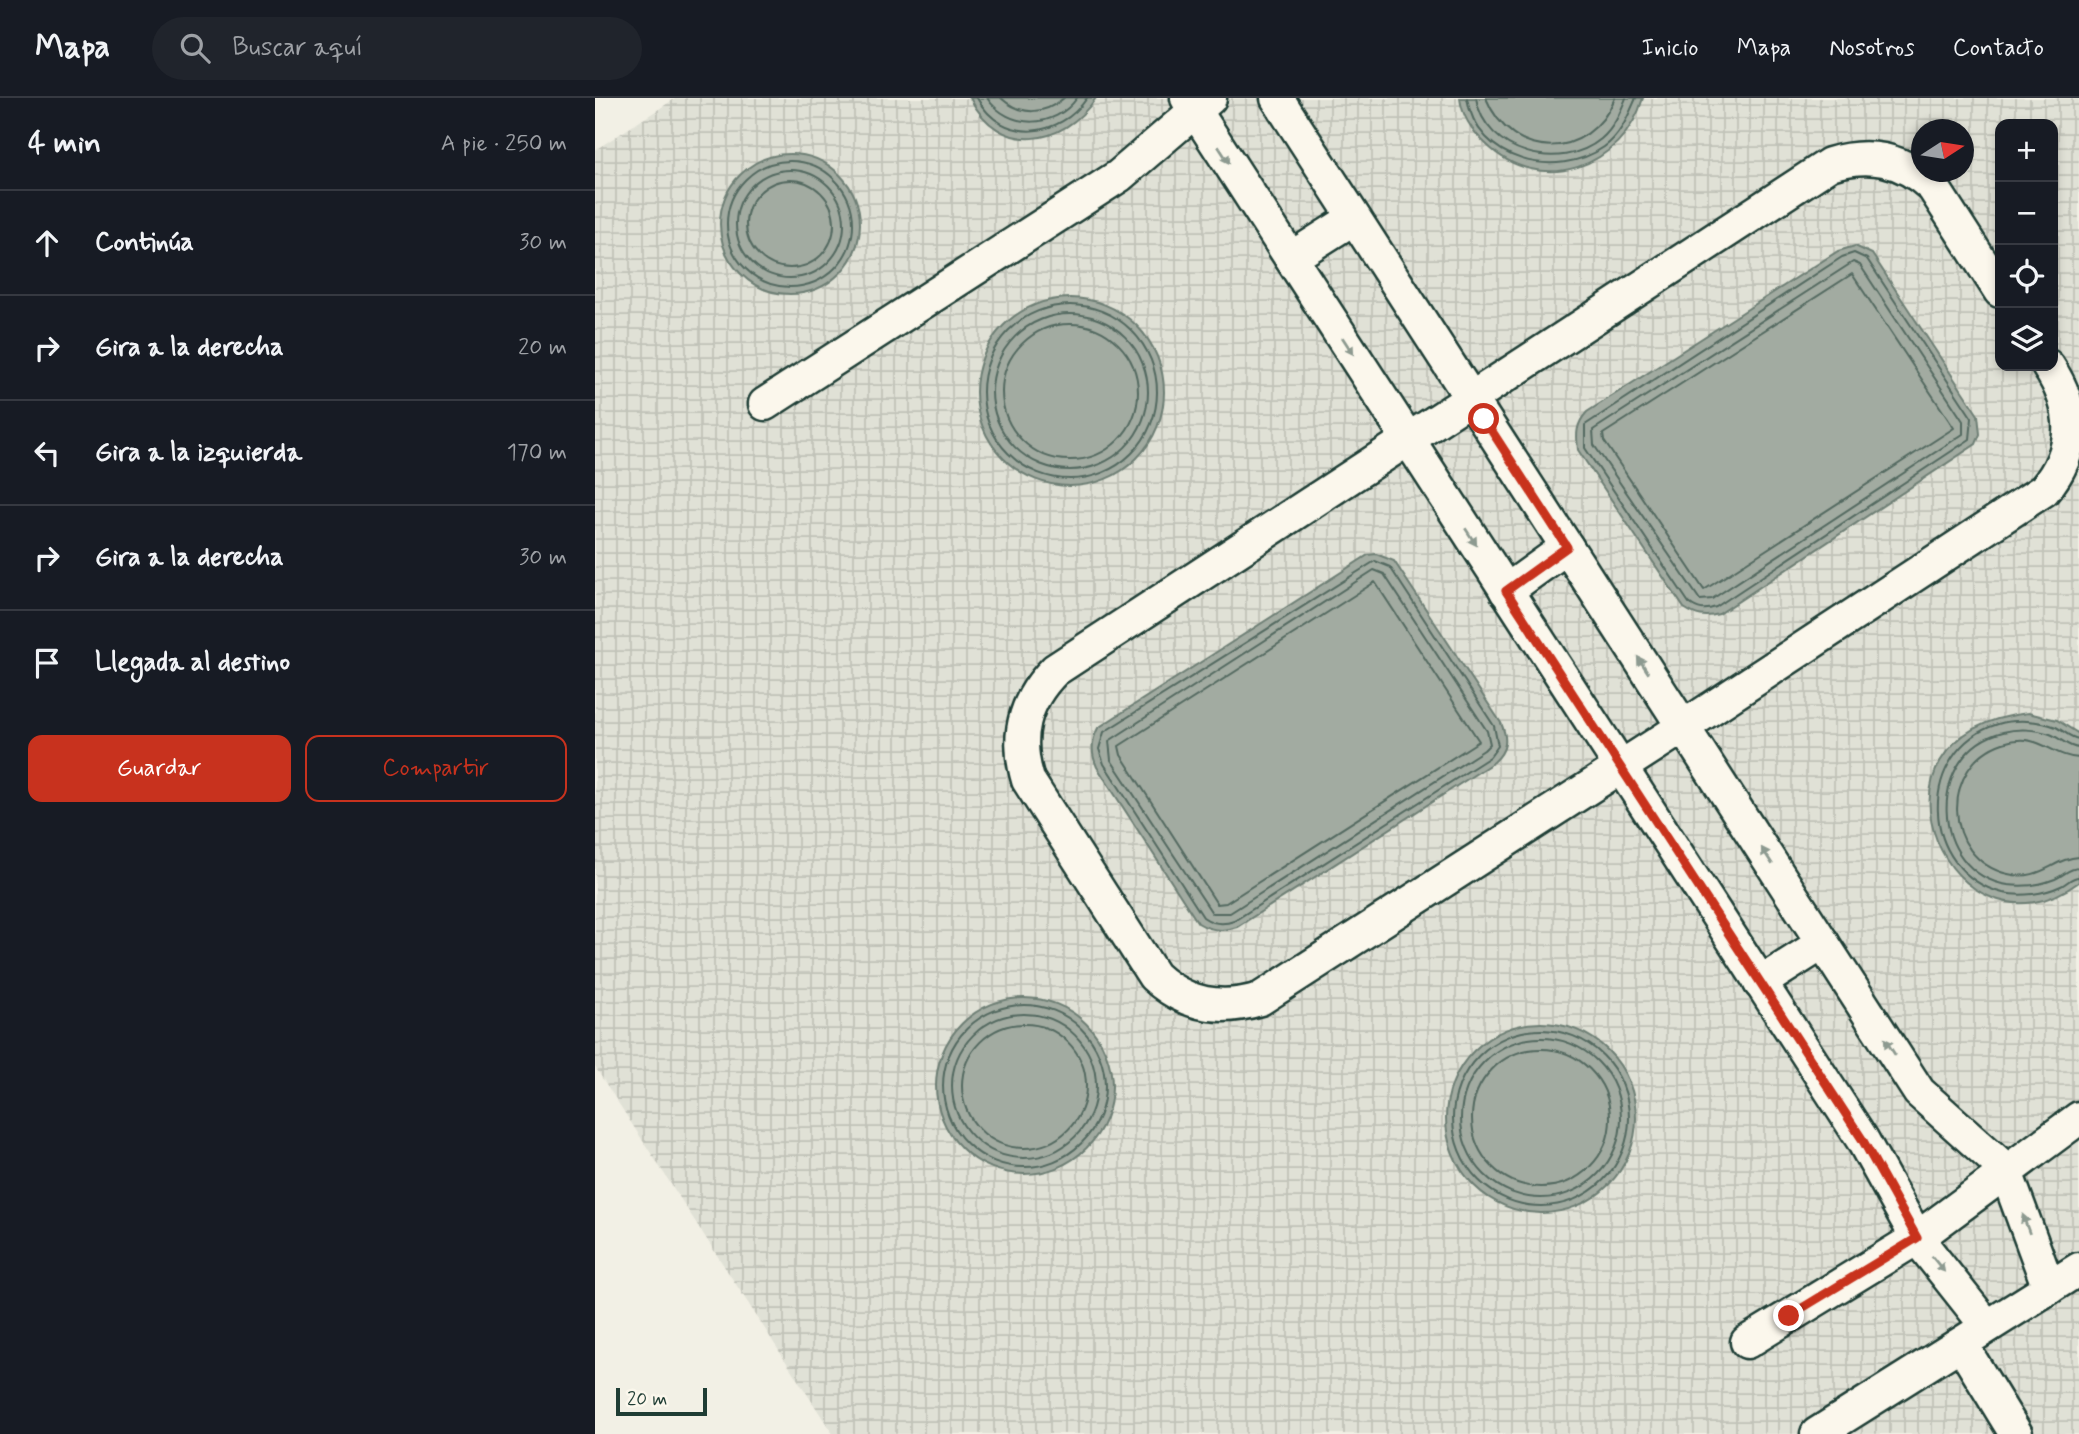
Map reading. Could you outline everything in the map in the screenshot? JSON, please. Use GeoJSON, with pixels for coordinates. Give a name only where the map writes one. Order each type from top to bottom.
{"type":"FeatureCollection","features":[{"type":"Feature","properties":{"kind":"lane"},"geometry":{"type":"LineString","coordinates":[[1277,98],[1919,1092],[2005,1169],[2049,1288]]}},
{"type":"Feature","properties":{"kind":"lane"},"geometry":{"type":"LineString","coordinates":[[765,404],[1119,176],[1197,102],[1291,258],[1886,1177],[1917,1238],[1986,1325]]}},
{"type":"Feature","properties":{"kind":"lane"},"geometry":{"type":"LineString","coordinates":[[1995,283],[1933,187],[1921,176],[1893,161],[1877,158],[1845,159],[1816,172],[1055,670],[1030,701],[1021,741],[1028,780],[1154,976],[1182,996],[1221,1006],[1260,999],[1683,727],[2043,490],[2062,465],[2070,435],[2065,397],[2051,371]]}},
{"type":"Feature","properties":{"kind":"lane"},"geometry":{"type":"LineString","coordinates":[[1291,258],[1354,218]]}},
{"type":"Feature","properties":{"kind":"lane"},"geometry":{"type":"LineString","coordinates":[[1506,591],[1567,547]]}},
{"type":"Feature","properties":{"kind":"lane"},"geometry":{"type":"LineString","coordinates":[[1760,984],[1823,943]]}},
{"type":"Feature","properties":{"kind":"lane"},"geometry":{"type":"LineString","coordinates":[[1747,1342],[1917,1238],[2005,1169],[2079,1118]]}},
{"type":"Feature","properties":{"kind":"lane"},"geometry":{"type":"LineString","coordinates":[[1817,1434],[1961,1344],[1986,1325],[2079,1269]]}},
{"type":"Feature","properties":{"kind":"lane"},"geometry":{"type":"LineString","coordinates":[[1961,1344],[2016,1434]]}},
{"type":"Feature","properties":{"kind":"shaded area"},"geometry":{"type":"Polygon","coordinates":[[[676,98],[2079,98],[2079,1434],[833,1434],[595,1067],[595,150],[676,98]]]}},
{"type":"Feature","properties":{"kind":"water"},"geometry":{"type":"Polygon","coordinates":[[[970,98],[1096,98],[1066,127],[1049,135],[1031,138],[1014,136],[998,129],[983,117],[970,98]]]}},
{"type":"Feature","properties":{"kind":"water"},"geometry":{"type":"Polygon","coordinates":[[[1460,98],[1643,98],[1633,122],[1618,142],[1599,157],[1577,167],[1554,171],[1531,169],[1507,160],[1486,144],[1469,123],[1460,98]]]}},
{"type":"Feature","properties":{"kind":"water"},"geometry":{"type":"Polygon","coordinates":[[[790,154],[817,159],[840,174],[855,197],[860,224],[855,251],[840,274],[817,289],[790,294],[763,289],[740,274],[725,251],[720,224],[725,197],[740,174],[763,159],[790,154]]]}},
{"type":"Feature","properties":{"kind":"water"},"geometry":{"type":"Polygon","coordinates":[[[1855,246],[1872,254],[1978,415],[1980,434],[1976,444],[1719,614],[1701,616],[1693,613],[1684,608],[1578,450],[1579,425],[1587,412],[1838,251],[1855,246]]]}},
{"type":"Feature","properties":{"kind":"water"},"geometry":{"type":"Polygon","coordinates":[[[1070,298],[1088,299],[1106,305],[1137,325],[1157,356],[1163,374],[1163,410],[1157,428],[1137,459],[1106,479],[1088,485],[1070,486],[1052,485],[1034,479],[1003,459],[983,428],[977,410],[976,392],[977,374],[983,356],[1003,325],[1034,305],[1052,299],[1070,298]]]}},
{"type":"Feature","properties":{"kind":"water"},"geometry":{"type":"Polygon","coordinates":[[[1376,554],[1394,561],[1501,723],[1505,734],[1504,749],[1494,762],[1237,927],[1217,930],[1203,926],[1198,923],[1097,767],[1093,748],[1098,728],[1368,555],[1376,554]]]}},
{"type":"Feature","properties":{"kind":"water"},"geometry":{"type":"Polygon","coordinates":[[[2028,713],[2057,720],[2079,734],[2079,882],[2033,902],[1992,898],[1959,875],[1937,840],[1930,800],[1940,761],[1972,730],[2028,713]]]}},
{"type":"Feature","properties":{"kind":"water"},"geometry":{"type":"Polygon","coordinates":[[[1024,998],[1058,1005],[1086,1024],[1105,1052],[1112,1086],[1105,1120],[1086,1148],[1058,1167],[1024,1174],[990,1167],[962,1148],[943,1120],[936,1086],[943,1052],[962,1024],[990,1005],[1024,998]]]}},
{"type":"Feature","properties":{"kind":"water"},"geometry":{"type":"Polygon","coordinates":[[[1541,1023],[1560,1024],[1578,1030],[1608,1051],[1629,1081],[1635,1099],[1635,1137],[1629,1155],[1608,1185],[1578,1206],[1560,1212],[1541,1213],[1522,1212],[1504,1206],[1474,1185],[1453,1155],[1447,1137],[1446,1118],[1447,1099],[1453,1081],[1474,1051],[1504,1030],[1522,1024],[1541,1023]]]}},
{"type":"Feature","properties":{"kind":"route"},"geometry":{"type":"LineString","coordinates":[[1484,419],[1567,547],[1506,591],[1862,1139],[1886,1177],[1901,1212],[1917,1238],[1789,1316]]}}]}
